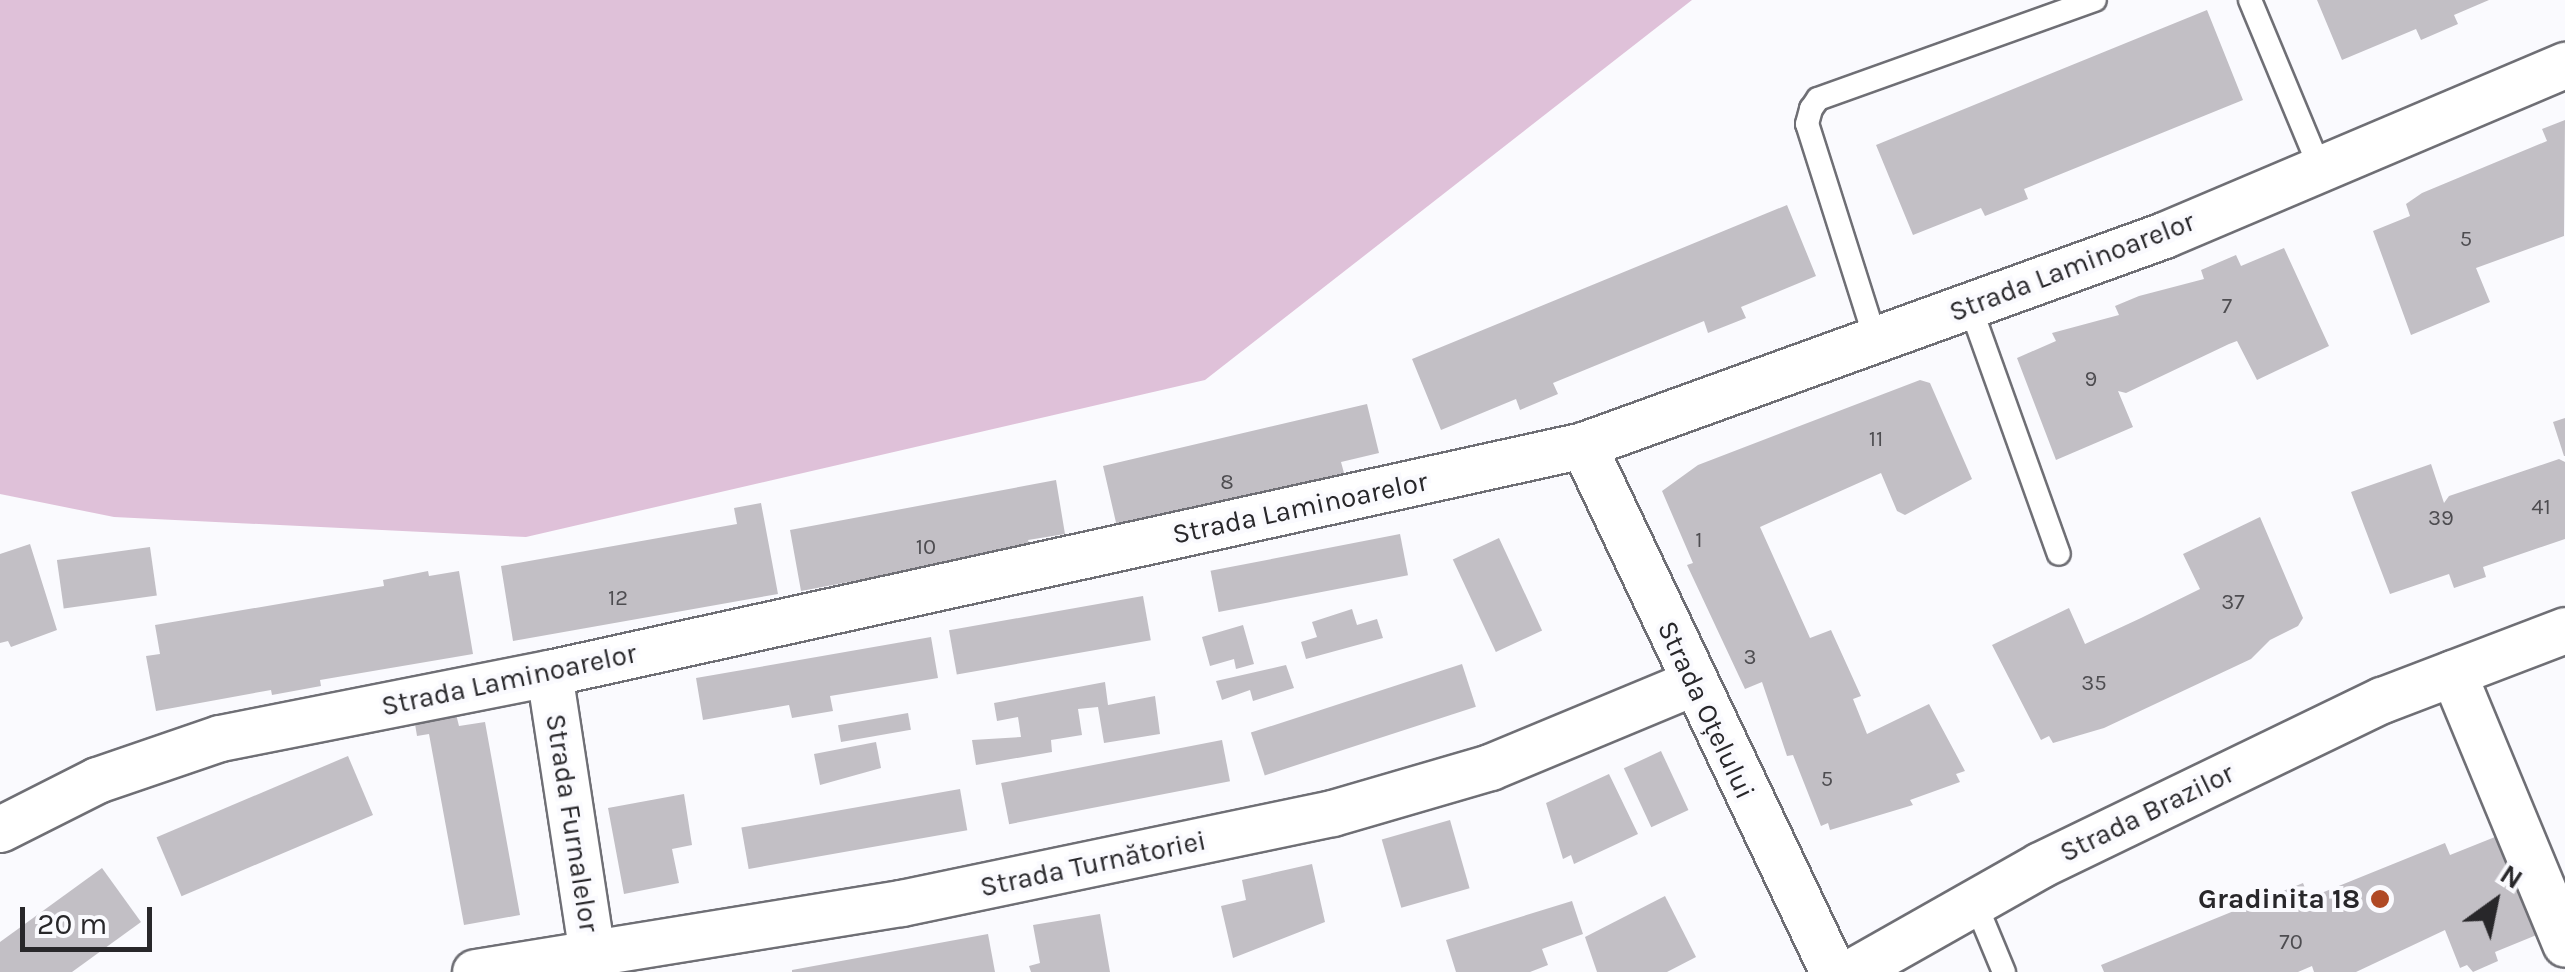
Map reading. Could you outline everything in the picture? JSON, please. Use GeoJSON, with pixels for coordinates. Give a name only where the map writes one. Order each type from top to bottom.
{"type":"FeatureCollection","features":[{"type":"Feature","properties":{"kind":"street","name":"Strada Laminoarelor"},"geometry":{"type":"LineString","coordinates":[[0,829],[97,780],[220,738],[548,673],[1583,446],[2164,235],[2565,65]]}},
{"type":"Feature","properties":{"kind":"street","name":"Strada Oțelului"},"geometry":{"type":"LineString","coordinates":[[1583,446],[1692,683],[1833,972]]}},
{"type":"Feature","properties":{"kind":"street","name":"Strada Brazilor"},"geometry":{"type":"LineString","coordinates":[[1851,972],[1974,900],[2364,709],[2565,630]]}},
{"type":"Feature","properties":{"kind":"street","name":"Strada Furnalelor"},"geometry":{"type":"LineString","coordinates":[[548,673],[594,965]]}},
{"type":"Feature","properties":{"kind":"street"},"geometry":{"type":"LineString","coordinates":[[2453,673],[2565,944]]}},
{"type":"Feature","properties":{"kind":"street","name":"Strada Turnătoriei"},"geometry":{"type":"LineString","coordinates":[[474,972],[594,965],[1332,813],[1490,767],[1692,683]]}},
{"type":"Feature","properties":{"kind":"lane"},"geometry":{"type":"LineString","coordinates":[[1876,340],[1807,124],[1811,109],[1818,99],[2095,0]]}},
{"type":"Feature","properties":{"kind":"lane"},"geometry":{"type":"LineString","coordinates":[[2250,0],[2320,168]]}},
{"type":"Feature","properties":{"kind":"lane"},"geometry":{"type":"LineString","coordinates":[[1970,306],[2059,554]]}},
{"type":"Feature","properties":{"kind":"lane"},"geometry":{"type":"LineString","coordinates":[[1974,900],[2004,972]]}},
{"type":"Feature","properties":{"kind":"shaded area"},"geometry":{"type":"Polygon","coordinates":[[[0,0],[1692,0],[1205,380],[526,537],[114,517],[0,494],[0,0]]]}},
{"type":"Feature","properties":{"kind":"building"},"geometry":{"type":"Polygon","coordinates":[[[2317,0],[2489,0],[2454,15],[2458,24],[2421,40],[2416,29],[2342,60],[2317,0]]]}},
{"type":"Feature","properties":{"kind":"building"},"geometry":{"type":"Polygon","coordinates":[[[2207,10],[2243,100],[2024,189],[2028,199],[1985,216],[1981,208],[1913,235],[1876,145],[2207,10]]]}},
{"type":"Feature","properties":{"kind":"building"},"geometry":{"type":"Polygon","coordinates":[[[2565,120],[2564,236],[2476,268],[2490,302],[2411,335],[2373,231],[2410,216],[2406,204],[2422,193],[2547,141],[2542,129],[2565,120]]]}},
{"type":"Feature","properties":{"kind":"building"},"geometry":{"type":"Polygon","coordinates":[[[1787,205],[1816,276],[1741,307],[1746,318],[1708,333],[1704,321],[1553,383],[1558,394],[1520,410],[1516,399],[1441,430],[1412,359],[1787,205]]]}},
{"type":"Feature","properties":{"kind":"building"},"geometry":{"type":"Polygon","coordinates":[[[2284,248],[2329,346],[2257,380],[2237,341],[2229,344],[2126,393],[2118,391],[2133,427],[2056,460],[2017,358],[2056,341],[2052,333],[2119,315],[2115,306],[2204,279],[2201,270],[2236,255],[2241,266],[2284,248]]]}},
{"type":"Feature","properties":{"kind":"building"},"geometry":{"type":"Polygon","coordinates":[[[1920,380],[1930,383],[1972,479],[1905,515],[1897,511],[1881,473],[1760,527],[1810,638],[1831,630],[1861,696],[1853,699],[1867,734],[1929,704],[1965,771],[1956,774],[1960,782],[1910,800],[1913,805],[1830,830],[1828,823],[1821,826],[1793,755],[1787,756],[1762,682],[1745,689],[1687,565],[1693,563],[1662,491],[1698,465],[1920,380]]]}},
{"type":"Feature","properties":{"kind":"building"},"geometry":{"type":"Polygon","coordinates":[[[1367,404],[1379,453],[1341,462],[1344,473],[1117,527],[1103,466],[1367,404]]]}},
{"type":"Feature","properties":{"kind":"building"},"geometry":{"type":"Polygon","coordinates":[[[2565,418],[2565,456],[2564,456],[2553,422],[2565,418]]]}},
{"type":"Feature","properties":{"kind":"building"},"geometry":{"type":"Polygon","coordinates":[[[2559,459],[2565,462],[2565,539],[2483,567],[2486,577],[2454,588],[2449,574],[2390,594],[2351,492],[2431,464],[2444,503],[2449,496],[2559,459]]]}},
{"type":"Feature","properties":{"kind":"building"},"geometry":{"type":"Polygon","coordinates":[[[1056,480],[1065,534],[1028,540],[1030,548],[801,591],[790,530],[1056,480]]]}},
{"type":"Feature","properties":{"kind":"building"},"geometry":{"type":"Polygon","coordinates":[[[761,503],[778,594],[513,641],[501,566],[737,524],[734,508],[761,503]]]}},
{"type":"Feature","properties":{"kind":"building"},"geometry":{"type":"Polygon","coordinates":[[[2260,517],[2303,618],[2298,626],[2270,640],[2251,659],[2104,728],[2053,743],[2049,736],[2041,740],[1992,645],[2069,608],[2085,644],[2141,618],[2200,589],[2183,554],[2260,517]]]}},
{"type":"Feature","properties":{"kind":"building"},"geometry":{"type":"Polygon","coordinates":[[[1400,534],[1408,575],[1219,612],[1211,571],[1400,534]]]}},
{"type":"Feature","properties":{"kind":"building"},"geometry":{"type":"Polygon","coordinates":[[[1499,538],[1542,630],[1496,652],[1453,560],[1499,538]]]}},
{"type":"Feature","properties":{"kind":"building"},"geometry":{"type":"Polygon","coordinates":[[[30,544],[57,630],[11,647],[8,641],[0,643],[0,554],[30,544]]]}},
{"type":"Feature","properties":{"kind":"building"},"geometry":{"type":"Polygon","coordinates":[[[150,547],[157,596],[64,609],[57,560],[150,547]]]}},
{"type":"Feature","properties":{"kind":"building"},"geometry":{"type":"Polygon","coordinates":[[[428,571],[429,576],[459,571],[473,654],[320,680],[321,686],[272,695],[271,690],[156,711],[146,656],[160,654],[155,625],[384,586],[383,580],[428,571]]]}},
{"type":"Feature","properties":{"kind":"building"},"geometry":{"type":"Polygon","coordinates":[[[1143,596],[1151,640],[957,675],[949,630],[1143,596]]]}},
{"type":"Feature","properties":{"kind":"building"},"geometry":{"type":"Polygon","coordinates":[[[1352,609],[1357,625],[1377,619],[1383,638],[1306,659],[1301,642],[1317,637],[1312,622],[1352,609]]]}},
{"type":"Feature","properties":{"kind":"building"},"geometry":{"type":"Polygon","coordinates":[[[1243,625],[1254,664],[1236,669],[1234,659],[1210,666],[1202,637],[1243,625]]]}},
{"type":"Feature","properties":{"kind":"building"},"geometry":{"type":"Polygon","coordinates":[[[931,637],[938,678],[830,696],[833,711],[792,718],[789,705],[703,720],[696,678],[931,637]]]}},
{"type":"Feature","properties":{"kind":"building"},"geometry":{"type":"Polygon","coordinates":[[[1462,664],[1476,707],[1265,775],[1251,733],[1462,664]]]}},
{"type":"Feature","properties":{"kind":"building"},"geometry":{"type":"Polygon","coordinates":[[[1286,665],[1294,688],[1253,701],[1250,690],[1222,700],[1216,681],[1286,665]]]}},
{"type":"Feature","properties":{"kind":"building"},"geometry":{"type":"Polygon","coordinates":[[[1105,682],[1108,705],[1155,696],[1160,734],[1104,743],[1098,707],[1078,709],[1082,735],[1051,740],[1052,752],[976,765],[972,740],[1021,737],[1018,717],[997,721],[994,703],[1105,682]]]}},
{"type":"Feature","properties":{"kind":"building"},"geometry":{"type":"Polygon","coordinates":[[[455,710],[459,726],[485,722],[520,915],[464,925],[429,734],[417,736],[414,718],[455,710]]]}},
{"type":"Feature","properties":{"kind":"building"},"geometry":{"type":"Polygon","coordinates":[[[908,713],[911,730],[841,742],[838,725],[908,713]]]}},
{"type":"Feature","properties":{"kind":"building"},"geometry":{"type":"Polygon","coordinates":[[[1222,740],[1230,781],[1009,824],[1001,783],[1222,740]]]}},
{"type":"Feature","properties":{"kind":"building"},"geometry":{"type":"Polygon","coordinates":[[[876,742],[881,768],[820,785],[814,754],[876,742]]]}},
{"type":"Feature","properties":{"kind":"building"},"geometry":{"type":"Polygon","coordinates":[[[1661,751],[1688,810],[1651,827],[1624,768],[1661,751]]]}},
{"type":"Feature","properties":{"kind":"building"},"geometry":{"type":"Polygon","coordinates":[[[348,756],[373,815],[182,896],[157,837],[348,756]]]}},
{"type":"Feature","properties":{"kind":"building"},"geometry":{"type":"Polygon","coordinates":[[[1609,774],[1638,834],[1574,864],[1571,855],[1563,859],[1546,803],[1609,774]]]}},
{"type":"Feature","properties":{"kind":"building"},"geometry":{"type":"Polygon","coordinates":[[[960,789],[967,830],[749,869],[741,828],[960,789]]]}},
{"type":"Feature","properties":{"kind":"building"},"geometry":{"type":"Polygon","coordinates":[[[684,794],[692,845],[672,849],[679,883],[624,894],[608,808],[684,794]]]}},
{"type":"Feature","properties":{"kind":"building"},"geometry":{"type":"Polygon","coordinates":[[[1450,820],[1470,888],[1401,908],[1382,840],[1450,820]]]}},
{"type":"Feature","properties":{"kind":"building"},"geometry":{"type":"Polygon","coordinates":[[[2495,837],[2539,934],[2495,952],[2498,961],[2473,972],[2467,965],[2460,968],[2445,930],[2356,972],[2314,972],[2312,966],[2298,972],[2104,972],[2101,965],[2303,883],[2309,898],[2445,843],[2450,855],[2495,837]]]}},
{"type":"Feature","properties":{"kind":"building"},"geometry":{"type":"Polygon","coordinates":[[[1312,864],[1325,922],[1233,958],[1221,906],[1246,900],[1242,880],[1312,864]]]}},
{"type":"Feature","properties":{"kind":"building"},"geometry":{"type":"Polygon","coordinates":[[[102,868],[141,922],[72,972],[0,972],[0,942],[102,868]]]}},
{"type":"Feature","properties":{"kind":"building"},"geometry":{"type":"Polygon","coordinates":[[[1665,896],[1696,957],[1667,972],[1597,972],[1585,937],[1665,896]]]}},
{"type":"Feature","properties":{"kind":"building"},"geometry":{"type":"Polygon","coordinates":[[[1572,901],[1583,934],[1542,949],[1548,965],[1530,972],[1456,972],[1446,940],[1572,901]]]}},
{"type":"Feature","properties":{"kind":"building"},"geometry":{"type":"Polygon","coordinates":[[[1100,914],[1110,972],[1031,972],[1029,966],[1040,963],[1033,925],[1100,914]]]}},
{"type":"Feature","properties":{"kind":"building"},"geometry":{"type":"Polygon","coordinates":[[[988,934],[995,972],[792,972],[792,970],[988,934]]]}},
{"type":"Feature","properties":{"kind":"place","name":"Gradinita 18"},"geometry":{"type":"Point","coordinates":[2380,899]}}]}
